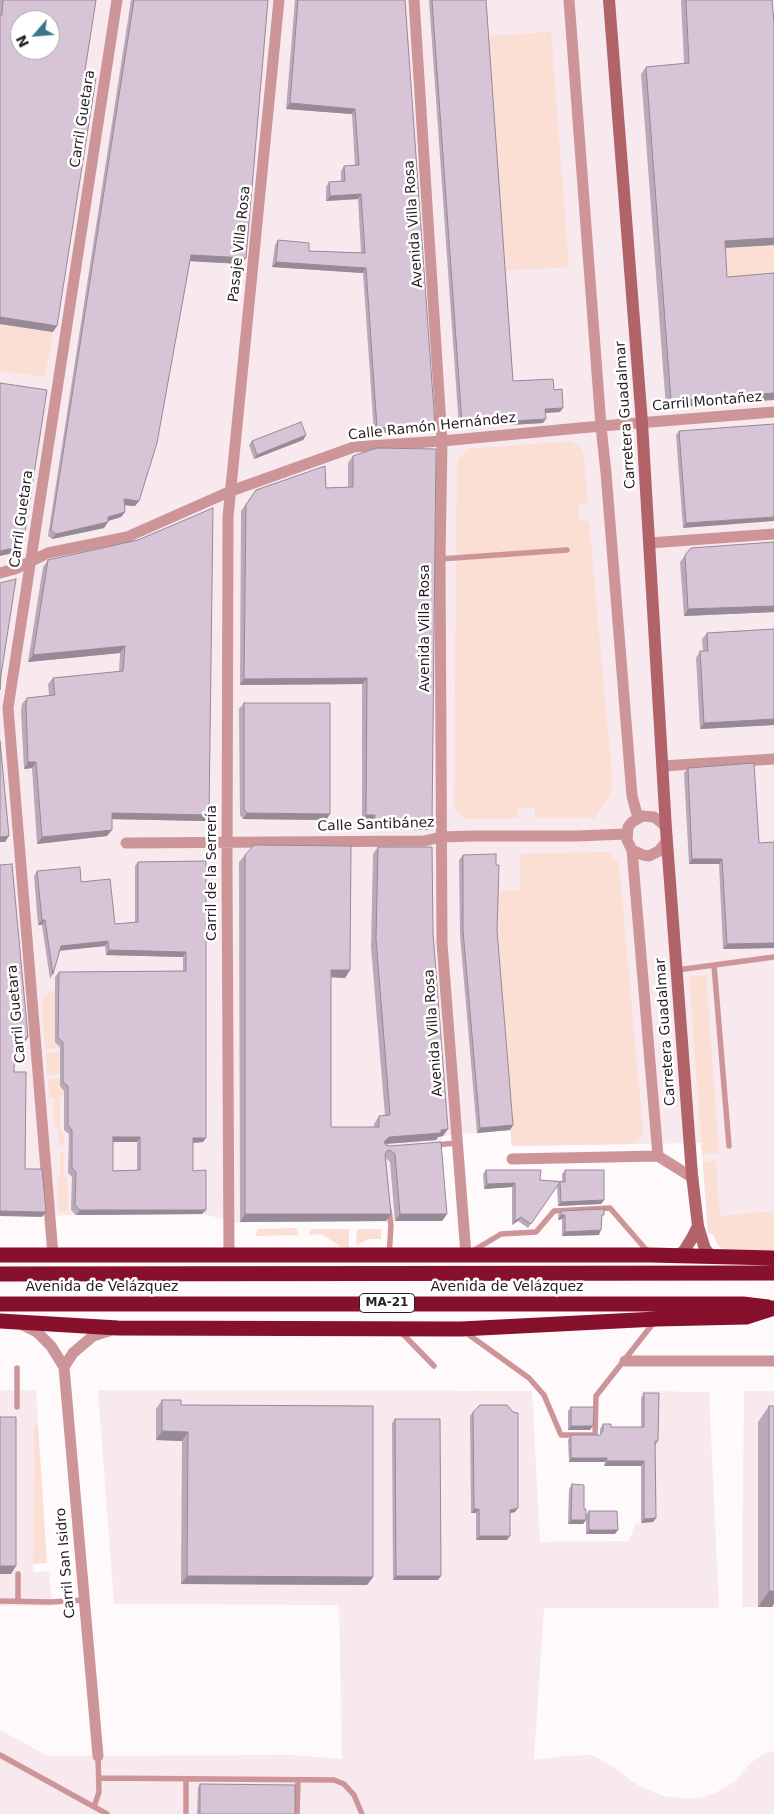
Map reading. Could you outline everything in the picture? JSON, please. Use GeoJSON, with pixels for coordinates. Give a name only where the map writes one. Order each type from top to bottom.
{"type":"FeatureCollection","features":[{"type":"Feature","properties":{"kind":"highway"},"geometry":{"type":"LineString","coordinates":[[0,1255],[651,1255],[774,1258]]}},
{"type":"Feature","properties":{"kind":"highway","name":"Avenida de Velázquez"},"geometry":{"type":"LineString","coordinates":[[0,1274],[774,1273]]}},
{"type":"Feature","properties":{"kind":"highway","name":"Avenida de Velázquez"},"geometry":{"type":"LineString","coordinates":[[0,1304],[743,1304],[774,1307]]}},
{"type":"Feature","properties":{"kind":"highway"},"geometry":{"type":"LineString","coordinates":[[8,1321],[118,1328],[461,1329],[657,1319],[746,1317],[774,1307]]}},
{"type":"Feature","properties":{"kind":"street","name":"Carril Guetara"},"geometry":{"type":"LineString","coordinates":[[53,1255],[8,708],[117,0]]}},
{"type":"Feature","properties":{"kind":"street","name":"Pasaje Villa Rosa"},"geometry":{"type":"LineString","coordinates":[[231,491],[279,0]]}},
{"type":"Feature","properties":{"kind":"street","name":"Avenida Villa Rosa"},"geometry":{"type":"LineString","coordinates":[[414,0],[442,441],[440,559],[442,943],[466,1255]]}},
{"type":"Feature","properties":{"kind":"street"},"geometry":{"type":"LineString","coordinates":[[569,0],[600,426],[606,473],[632,796],[638,818]]}},
{"type":"Feature","properties":{"kind":"street","name":"Carretera Guadalmar"},"geometry":{"type":"LineString","coordinates":[[609,0],[642,422],[666,832],[693,1178],[698,1226],[705,1249],[712,1257]]}},
{"type":"Feature","properties":{"kind":"street","name":"Carril Montañez"},"geometry":{"type":"LineString","coordinates":[[642,422],[774,412]]}},
{"type":"Feature","properties":{"kind":"street","name":"Calle Ramón Hernández"},"geometry":{"type":"LineString","coordinates":[[0,573],[15,569],[48,553],[127,537],[231,491],[354,447],[442,441],[642,422]]}},
{"type":"Feature","properties":{"kind":"street","name":"Carril de la Serrería"},"geometry":{"type":"LineString","coordinates":[[229,1255],[227,843],[228,517],[231,491]]}},
{"type":"Feature","properties":{"kind":"street"},"geometry":{"type":"LineString","coordinates":[[649,543],[774,534]]}},
{"type":"Feature","properties":{"kind":"street"},"geometry":{"type":"LineString","coordinates":[[662,766],[774,759]]}},
{"type":"Feature","properties":{"kind":"street"},"geometry":{"type":"LineString","coordinates":[[632,850],[643,855],[654,854],[664,847],[666,832],[663,824],[654,817],[638,818],[632,822],[627,834],[632,850],[658,1156]]}},
{"type":"Feature","properties":{"kind":"street","name":"Calle Santibánez"},"geometry":{"type":"LineString","coordinates":[[126,843],[424,841],[441,837],[627,834]]}},
{"type":"Feature","properties":{"kind":"street"},"geometry":{"type":"LineString","coordinates":[[512,1159],[658,1156],[693,1178]]}},
{"type":"Feature","properties":{"kind":"street"},"geometry":{"type":"LineString","coordinates":[[676,1256],[684,1250],[698,1226]]}},
{"type":"Feature","properties":{"kind":"street"},"geometry":{"type":"LineString","coordinates":[[8,1321],[37,1332],[51,1346],[64,1368]]}},
{"type":"Feature","properties":{"kind":"street"},"geometry":{"type":"LineString","coordinates":[[64,1368],[73,1352],[93,1336],[118,1328]]}},
{"type":"Feature","properties":{"kind":"street"},"geometry":{"type":"LineString","coordinates":[[625,1360],[774,1361]]}},
{"type":"Feature","properties":{"kind":"street","name":"Carril San Isidro"},"geometry":{"type":"LineString","coordinates":[[64,1368],[98,1756]]}},
{"type":"Feature","properties":{"kind":"lane"},"geometry":{"type":"LineString","coordinates":[[440,559],[567,550]]}},
{"type":"Feature","properties":{"kind":"lane"},"geometry":{"type":"LineString","coordinates":[[677,970],[774,957]]}},
{"type":"Feature","properties":{"kind":"lane"},"geometry":{"type":"LineString","coordinates":[[714,965],[729,1146]]}},
{"type":"Feature","properties":{"kind":"lane"},"geometry":{"type":"LineString","coordinates":[[430,1145],[457,1143]]}},
{"type":"Feature","properties":{"kind":"lane"},"geometry":{"type":"LineString","coordinates":[[388,1198],[391,1226],[389,1255]]}},
{"type":"Feature","properties":{"kind":"lane"},"geometry":{"type":"LineString","coordinates":[[466,1255],[500,1234],[536,1232],[554,1211],[610,1208],[651,1255]]}},
{"type":"Feature","properties":{"kind":"lane"},"geometry":{"type":"LineString","coordinates":[[461,1329],[529,1378],[544,1396],[561,1435],[595,1435],[596,1396],[657,1319]]}},
{"type":"Feature","properties":{"kind":"lane"},"geometry":{"type":"LineString","coordinates":[[398,1329],[434,1366]]}},
{"type":"Feature","properties":{"kind":"lane"},"geometry":{"type":"LineString","coordinates":[[17,1368],[17,1407]]}},
{"type":"Feature","properties":{"kind":"lane"},"geometry":{"type":"LineString","coordinates":[[18,1574],[18,1601]]}},
{"type":"Feature","properties":{"kind":"lane"},"geometry":{"type":"LineString","coordinates":[[0,1601],[52,1602],[85,1600]]}},
{"type":"Feature","properties":{"kind":"lane"},"geometry":{"type":"LineString","coordinates":[[0,1755],[107,1814]]}},
{"type":"Feature","properties":{"kind":"lane"},"geometry":{"type":"LineString","coordinates":[[94,1807],[99,1792],[98,1756]]}},
{"type":"Feature","properties":{"kind":"lane"},"geometry":{"type":"LineString","coordinates":[[99,1778],[334,1780],[344,1784],[354,1795],[362,1814]]}},
{"type":"Feature","properties":{"kind":"lane"},"geometry":{"type":"LineString","coordinates":[[186,1779],[186,1814]]}},
{"type":"Feature","properties":{"kind":"lane"},"geometry":{"type":"LineString","coordinates":[[297,1814],[298,1780]]}},
{"type":"Feature","properties":{"kind":"shaded area"},"geometry":{"type":"Polygon","coordinates":[[[0,0],[774,0],[774,1250],[717,1244],[713,1234],[708,1233],[701,1143],[512,1146],[510,1130],[443,1136],[436,1151],[442,1221],[240,1223],[202,1214],[0,1216],[0,371],[45,376],[52,333],[0,324],[0,0]]]}},
{"type":"Feature","properties":{"kind":"shaded area"},"geometry":{"type":"Polygon","coordinates":[[[551,32],[569,267],[501,271],[485,36],[551,32]]]}},
{"type":"Feature","properties":{"kind":"shaded area"},"geometry":{"type":"Polygon","coordinates":[[[774,245],[774,280],[722,284],[720,248],[774,245]]]}},
{"type":"Feature","properties":{"kind":"shaded area"},"geometry":{"type":"Polygon","coordinates":[[[0,324],[53,332],[45,377],[0,371],[0,324]]]}},
{"type":"Feature","properties":{"kind":"shaded area"},"geometry":{"type":"Polygon","coordinates":[[[572,441],[583,451],[588,504],[578,505],[579,521],[589,521],[613,788],[595,818],[535,818],[535,808],[518,808],[518,818],[465,819],[454,808],[457,462],[467,449],[572,441]]]}},
{"type":"Feature","properties":{"kind":"shaded area"},"geometry":{"type":"Polygon","coordinates":[[[608,852],[619,864],[643,1133],[633,1144],[512,1146],[494,934],[495,891],[520,890],[520,854],[608,852]]]}},
{"type":"Feature","properties":{"kind":"shaded area"},"geometry":{"type":"Polygon","coordinates":[[[706,975],[719,1153],[702,1154],[689,976],[706,975]]]}},
{"type":"Feature","properties":{"kind":"shaded area"},"geometry":{"type":"Polygon","coordinates":[[[55,989],[55,1042],[60,1048],[45,1049],[42,999],[55,989]]]}},
{"type":"Feature","properties":{"kind":"shaded area"},"geometry":{"type":"Polygon","coordinates":[[[60,1052],[60,1074],[47,1075],[46,1053],[60,1052]]]}},
{"type":"Feature","properties":{"kind":"shaded area"},"geometry":{"type":"Polygon","coordinates":[[[48,1079],[60,1079],[60,1086],[64,1091],[60,1099],[60,1131],[64,1135],[64,1145],[59,1146],[58,1127],[54,1127],[54,1098],[49,1098],[48,1079]]]}},
{"type":"Feature","properties":{"kind":"shaded area"},"geometry":{"type":"Polygon","coordinates":[[[60,1152],[64,1152],[68,1211],[58,1212],[57,1177],[60,1176],[60,1152]]]}},
{"type":"Feature","properties":{"kind":"shaded area"},"geometry":{"type":"Polygon","coordinates":[[[716,1160],[720,1216],[774,1211],[774,1250],[724,1250],[717,1244],[713,1234],[708,1233],[703,1162],[716,1160]]]}},
{"type":"Feature","properties":{"kind":"shaded area"},"geometry":{"type":"Polygon","coordinates":[[[296,1228],[299,1235],[255,1236],[258,1229],[296,1228]]]}},
{"type":"Feature","properties":{"kind":"shaded area"},"geometry":{"type":"Polygon","coordinates":[[[312,1229],[349,1229],[349,1248],[341,1247],[322,1234],[308,1235],[312,1229]]]}},
{"type":"Feature","properties":{"kind":"shaded area"},"geometry":{"type":"Polygon","coordinates":[[[357,1229],[381,1229],[381,1239],[369,1239],[356,1245],[357,1229]]]}},
{"type":"Feature","properties":{"kind":"shaded area"},"geometry":{"type":"Polygon","coordinates":[[[0,1390],[36,1390],[38,1425],[34,1426],[33,1572],[49,1571],[52,1606],[0,1606],[0,1390]]]}},
{"type":"Feature","properties":{"kind":"shaded area"},"geometry":{"type":"Polygon","coordinates":[[[98,1390],[532,1391],[540,1542],[629,1541],[635,1524],[641,1523],[641,1391],[709,1392],[719,1608],[544,1608],[534,1760],[592,1755],[612,1766],[640,1787],[664,1796],[684,1799],[701,1798],[717,1792],[734,1782],[752,1762],[768,1752],[774,1752],[774,1814],[0,1814],[0,1730],[48,1756],[292,1755],[342,1759],[339,1605],[114,1604],[98,1390]]]}},
{"type":"Feature","properties":{"kind":"shaded area"},"geometry":{"type":"Polygon","coordinates":[[[744,1391],[774,1391],[774,1607],[742,1607],[744,1391]]]}},
{"type":"Feature","properties":{"kind":"shaded area"},"geometry":{"type":"Polygon","coordinates":[[[38,1425],[47,1563],[33,1564],[34,1426],[38,1425]]]}},
{"type":"Feature","properties":{"kind":"building"},"geometry":{"type":"Polygon","coordinates":[[[3,0],[96,0],[84,77],[96,78],[57,326],[0,317],[0,15],[2,15],[3,0]]]}},
{"type":"Feature","properties":{"kind":"building"},"geometry":{"type":"Polygon","coordinates":[[[134,0],[268,0],[246,258],[191,255],[157,443],[139,501],[124,499],[125,512],[108,517],[108,522],[56,534],[51,530],[134,0]]]}},
{"type":"Feature","properties":{"kind":"building"},"geometry":{"type":"Polygon","coordinates":[[[298,0],[405,0],[435,426],[377,428],[366,268],[276,262],[278,240],[309,243],[309,251],[365,253],[361,194],[330,196],[329,182],[345,181],[344,166],[359,165],[355,109],[290,103],[298,0]]]}},
{"type":"Feature","properties":{"kind":"building"},"geometry":{"type":"Polygon","coordinates":[[[432,0],[486,0],[513,381],[553,379],[554,390],[562,389],[563,408],[545,409],[546,419],[462,424],[432,0]]]}},
{"type":"Feature","properties":{"kind":"building"},"geometry":{"type":"Polygon","coordinates":[[[686,0],[772,0],[774,22],[774,238],[725,241],[727,277],[774,273],[774,393],[671,401],[646,67],[689,63],[686,0]]]}},
{"type":"Feature","properties":{"kind":"building"},"geometry":{"type":"Polygon","coordinates":[[[0,383],[47,390],[23,546],[0,551],[0,383]]]}},
{"type":"Feature","properties":{"kind":"building"},"geometry":{"type":"Polygon","coordinates":[[[301,422],[306,435],[257,455],[252,441],[301,422]]]}},
{"type":"Feature","properties":{"kind":"building"},"geometry":{"type":"Polygon","coordinates":[[[774,424],[774,517],[686,523],[679,431],[774,424]]]}},
{"type":"Feature","properties":{"kind":"building"},"geometry":{"type":"Polygon","coordinates":[[[377,448],[436,449],[432,823],[375,823],[375,815],[366,815],[367,678],[244,679],[246,505],[256,490],[325,466],[326,488],[353,487],[353,456],[377,448]]]}},
{"type":"Feature","properties":{"kind":"building"},"geometry":{"type":"Polygon","coordinates":[[[213,508],[209,815],[112,813],[112,830],[42,837],[36,762],[28,762],[27,698],[55,695],[53,678],[123,671],[125,646],[33,655],[48,560],[138,540],[213,508]]]}},
{"type":"Feature","properties":{"kind":"building"},"geometry":{"type":"Polygon","coordinates":[[[774,542],[774,606],[688,609],[685,555],[691,548],[774,542]]]}},
{"type":"Feature","properties":{"kind":"building"},"geometry":{"type":"Polygon","coordinates":[[[16,579],[1,675],[0,690],[0,583],[16,579]]]}},
{"type":"Feature","properties":{"kind":"building"},"geometry":{"type":"Polygon","coordinates":[[[774,629],[774,719],[704,723],[700,651],[708,651],[707,633],[774,629]]]}},
{"type":"Feature","properties":{"kind":"building"},"geometry":{"type":"Polygon","coordinates":[[[244,703],[330,703],[330,814],[247,813],[244,809],[244,703]]]}},
{"type":"Feature","properties":{"kind":"building"},"geometry":{"type":"Polygon","coordinates":[[[0,741],[9,836],[0,837],[0,741]]]}},
{"type":"Feature","properties":{"kind":"building"},"geometry":{"type":"Polygon","coordinates":[[[754,763],[759,843],[774,842],[774,943],[727,944],[722,859],[692,859],[688,768],[754,763]]]}},
{"type":"Feature","properties":{"kind":"building"},"geometry":{"type":"Polygon","coordinates":[[[254,845],[351,846],[350,970],[331,970],[331,1127],[379,1127],[379,1116],[390,1115],[376,939],[378,847],[432,847],[433,933],[448,1129],[441,1130],[441,1133],[389,1137],[384,1142],[390,1146],[441,1142],[447,1214],[400,1214],[395,1154],[390,1150],[385,1155],[391,1214],[245,1214],[245,855],[254,845]]]}},
{"type":"Feature","properties":{"kind":"building"},"geometry":{"type":"Polygon","coordinates":[[[496,854],[496,865],[499,865],[497,930],[513,1125],[480,1128],[463,930],[463,855],[496,854]]]}},
{"type":"Feature","properties":{"kind":"building"},"geometry":{"type":"Polygon","coordinates":[[[206,861],[206,1138],[193,1138],[193,1171],[206,1170],[206,1210],[80,1210],[75,1205],[76,1172],[72,1168],[72,1130],[68,1125],[68,1086],[63,1082],[63,1042],[58,1038],[59,972],[186,971],[186,952],[109,950],[108,941],[61,946],[53,974],[45,920],[42,920],[37,871],[80,867],[81,882],[110,879],[115,924],[138,922],[138,862],[206,861]],[[113,1137],[113,1171],[140,1170],[140,1137],[113,1137]]]}},
{"type":"Feature","properties":{"kind":"building"},"geometry":{"type":"Polygon","coordinates":[[[12,864],[28,1037],[15,1038],[14,1072],[26,1072],[25,1169],[42,1169],[46,1212],[0,1211],[0,865],[12,864]]]}},
{"type":"Feature","properties":{"kind":"building"},"geometry":{"type":"Polygon","coordinates":[[[486,1170],[541,1170],[540,1180],[565,1182],[565,1170],[604,1170],[604,1200],[561,1202],[560,1182],[531,1224],[521,1217],[515,1221],[515,1183],[487,1184],[486,1170]]]}},
{"type":"Feature","properties":{"kind":"building"},"geometry":{"type":"Polygon","coordinates":[[[604,1209],[601,1230],[565,1232],[565,1215],[561,1215],[561,1211],[604,1209]]]}},
{"type":"Feature","properties":{"kind":"building"},"geometry":{"type":"Polygon","coordinates":[[[644,1393],[659,1393],[658,1441],[655,1441],[656,1518],[644,1519],[644,1461],[607,1461],[607,1458],[571,1458],[571,1435],[600,1435],[603,1431],[603,1424],[611,1424],[611,1427],[644,1427],[644,1393]]]}},
{"type":"Feature","properties":{"kind":"building"},"geometry":{"type":"Polygon","coordinates":[[[162,1400],[181,1400],[181,1405],[373,1406],[373,1577],[187,1576],[188,1432],[162,1431],[162,1400]]]}},
{"type":"Feature","properties":{"kind":"building"},"geometry":{"type":"Polygon","coordinates":[[[480,1405],[507,1405],[513,1412],[518,1413],[518,1508],[510,1510],[510,1536],[479,1536],[479,1509],[474,1509],[473,1412],[480,1405]]]}},
{"type":"Feature","properties":{"kind":"building"},"geometry":{"type":"Polygon","coordinates":[[[769,1406],[774,1406],[774,1591],[769,1591],[769,1406]]]}},
{"type":"Feature","properties":{"kind":"building"},"geometry":{"type":"Polygon","coordinates":[[[571,1407],[594,1407],[593,1426],[571,1426],[571,1407]]]}},
{"type":"Feature","properties":{"kind":"building"},"geometry":{"type":"Polygon","coordinates":[[[0,1417],[16,1417],[16,1566],[0,1566],[0,1417]]]}},
{"type":"Feature","properties":{"kind":"building"},"geometry":{"type":"Polygon","coordinates":[[[395,1419],[440,1419],[441,1576],[396,1576],[395,1419]]]}},
{"type":"Feature","properties":{"kind":"building"},"geometry":{"type":"Polygon","coordinates":[[[572,1484],[584,1485],[586,1520],[571,1520],[572,1484]]]}},
{"type":"Feature","properties":{"kind":"building"},"geometry":{"type":"Polygon","coordinates":[[[589,1511],[617,1511],[618,1530],[589,1530],[589,1511]]]}},
{"type":"Feature","properties":{"kind":"building"},"geometry":{"type":"Polygon","coordinates":[[[200,1784],[295,1785],[295,1814],[200,1814],[200,1784]]]}}]}
